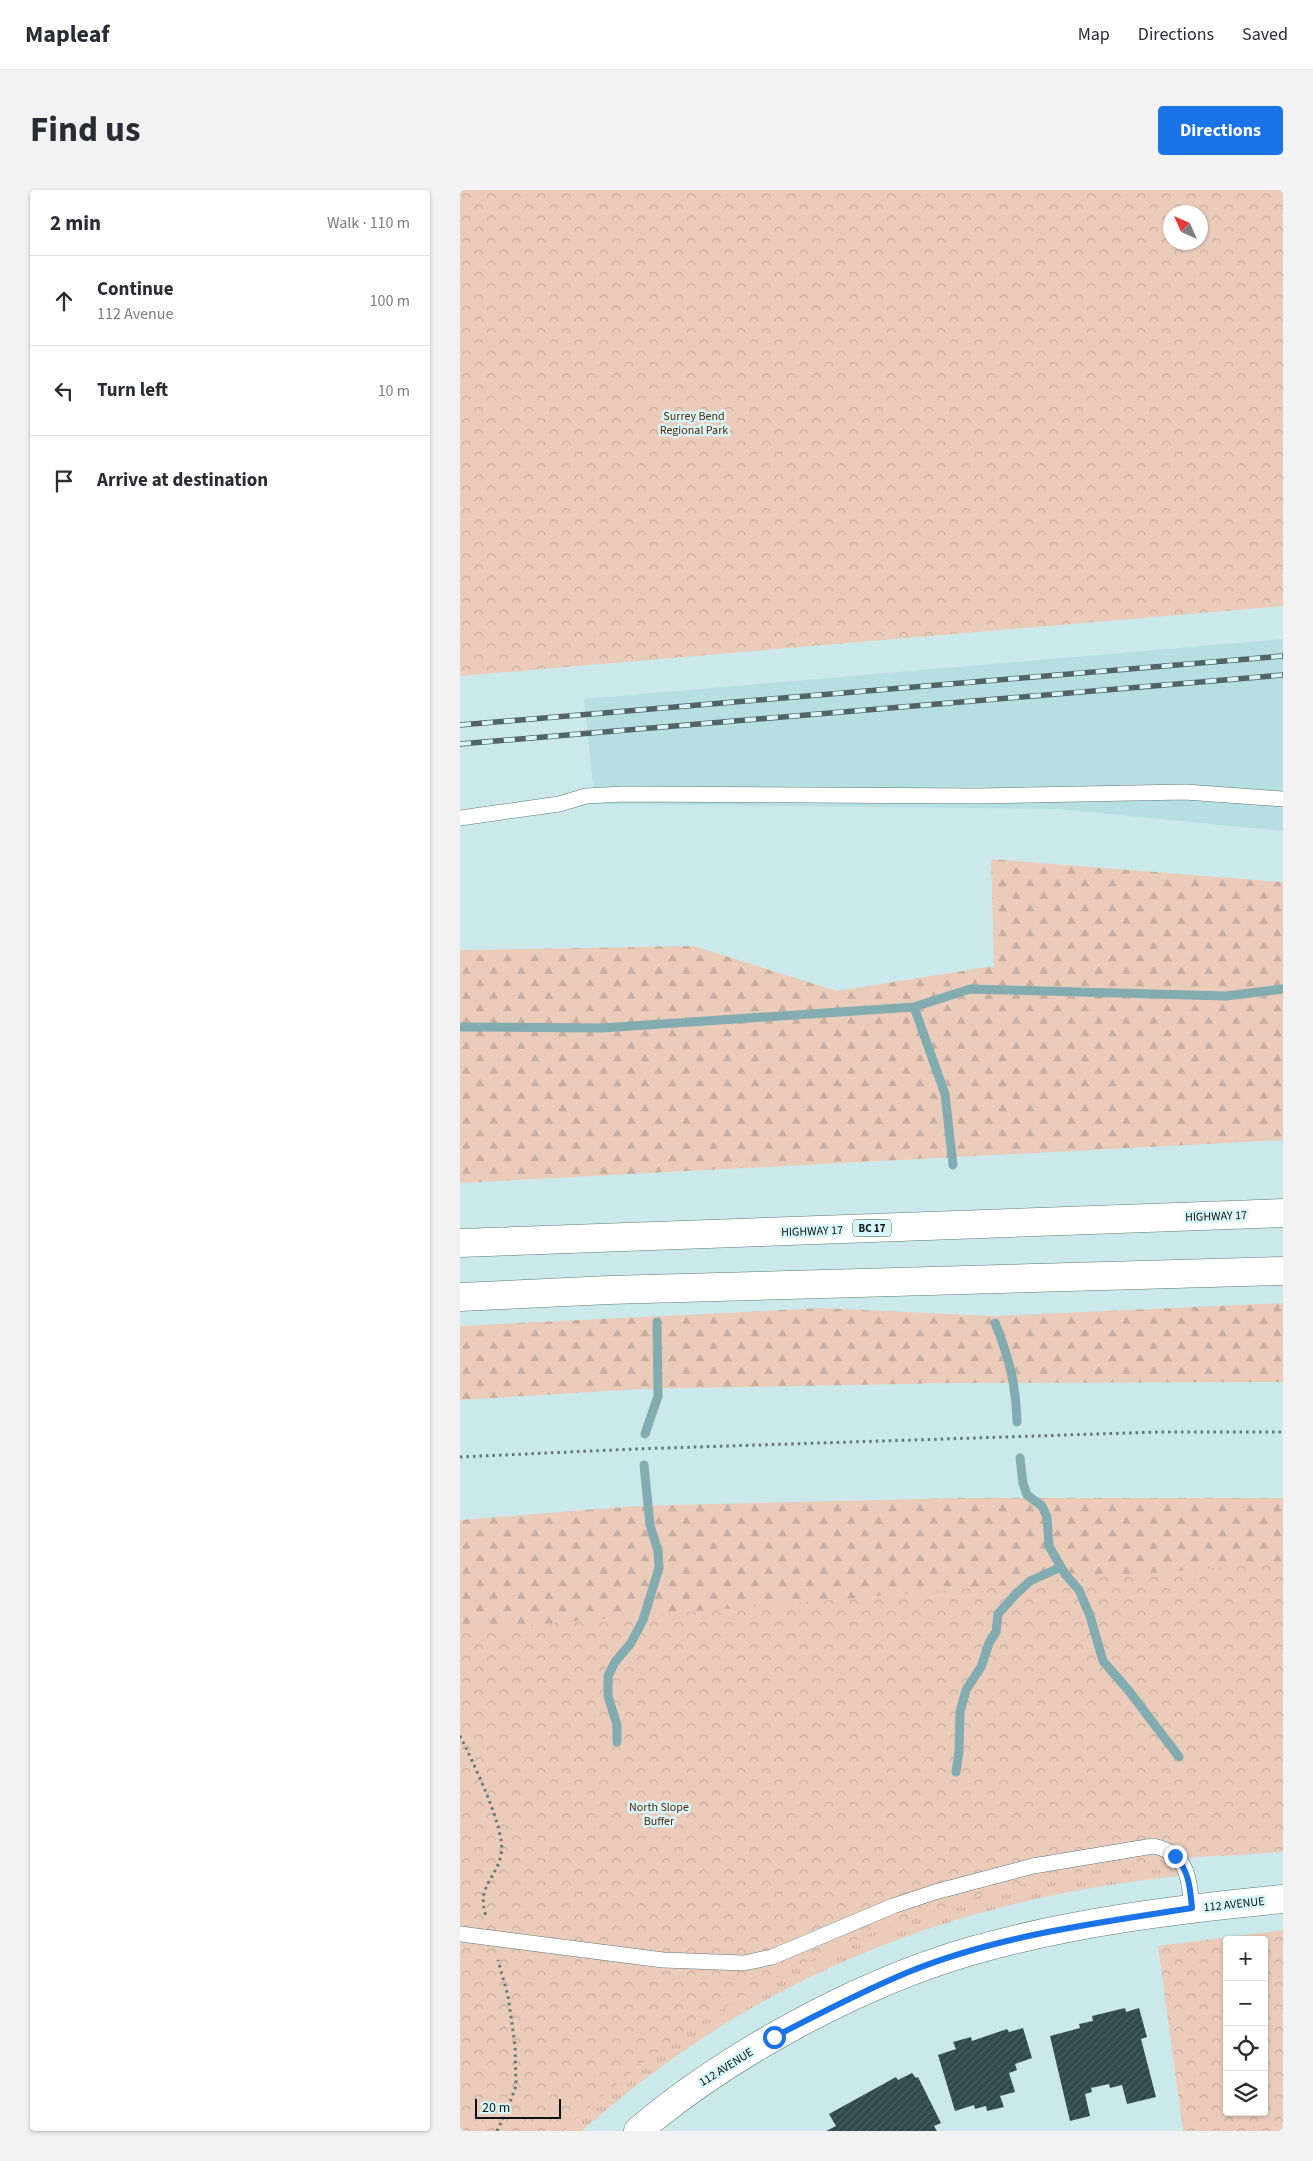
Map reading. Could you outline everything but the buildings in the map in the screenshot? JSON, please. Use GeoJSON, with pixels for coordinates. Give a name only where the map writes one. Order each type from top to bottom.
{"type":"FeatureCollection","features":[{"type":"Feature","properties":{"kind":"main road","name":"HIGHWAY 17"},"geometry":{"type":"LineString","coordinates":[[460,1244],[1283,1213]]}},
{"type":"Feature","properties":{"kind":"main road"},"geometry":{"type":"LineString","coordinates":[[460,1296],[1283,1271]]}},
{"type":"Feature","properties":{"kind":"main road","name":"112 AVENUE"},"geometry":{"type":"LineString","coordinates":[[638,2131],[701,2082],[774,2037],[840,2003],[912,1971],[971,1951],[1069,1927],[1192,1908],[1283,1899]]}},
{"type":"Feature","properties":{"kind":"lane"},"geometry":{"type":"LineString","coordinates":[[460,818],[558,804],[586,796],[624,794],[979,796],[1185,792],[1283,799]]}},
{"type":"Feature","properties":{"kind":"lane"},"geometry":{"type":"LineString","coordinates":[[460,1934],[663,1960],[744,1963],[772,1957],[893,1906],[935,1892],[1033,1866],[1153,1846],[1164,1848],[1184,1866],[1189,1880],[1192,1908]]}},
{"type":"Feature","properties":{"kind":"path"},"geometry":{"type":"LineString","coordinates":[[460,1457],[645,1448],[1159,1432],[1283,1432]]}},
{"type":"Feature","properties":{"kind":"path"},"geometry":{"type":"LineString","coordinates":[[460,1736],[481,1779],[502,1840],[502,1856],[485,1888],[482,1904],[508,1996],[515,2053],[516,2086],[507,2110],[496,2131]]}},
{"type":"Feature","properties":{"kind":"shaded area"},"geometry":{"type":"Polygon","coordinates":[[[1283,639],[1283,831],[1058,809],[595,804],[584,699],[1283,639]]]}},
{"type":"Feature","properties":{"kind":"green space","name":"Surrey Bend Regional Park"},"geometry":{"type":"Polygon","coordinates":[[[460,190],[1283,190],[1283,606],[460,676],[460,190]]]}},
{"type":"Feature","properties":{"kind":"green space"},"geometry":{"type":"Polygon","coordinates":[[[991,859],[1283,882],[1283,1140],[460,1183],[460,950],[694,946],[837,991],[994,966],[991,859]]]}},
{"type":"Feature","properties":{"kind":"green space"},"geometry":{"type":"Polygon","coordinates":[[[1283,1303],[1283,1382],[954,1383],[640,1389],[460,1400],[460,1326],[822,1308],[992,1316],[1283,1303]]]}},
{"type":"Feature","properties":{"kind":"green space","name":"North Slope Buffer"},"geometry":{"type":"Polygon","coordinates":[[[958,1498],[1283,1498],[1283,1852],[1221,1856],[1198,1818],[460,1927],[460,1520],[635,1506],[958,1498]]]}},
{"type":"Feature","properties":{"kind":"green space","name":"North Slope Buffer"},"geometry":{"type":"Polygon","coordinates":[[[1283,1562],[1283,1850],[1157,1861],[1082,1872],[1010,1888],[939,1908],[870,1934],[803,1964],[739,1999],[677,2038],[618,2083],[563,2131],[460,2131],[460,1631],[1283,1562]]]}},
{"type":"Feature","properties":{"kind":"green space"},"geometry":{"type":"Polygon","coordinates":[[[1167,1859],[1177,1870],[1179,1876],[1095,1888],[1013,1904],[935,1927],[859,1955],[787,1989],[716,2030],[648,2077],[582,2131],[555,2131],[745,1970],[1038,1871],[1167,1859]]]}},
{"type":"Feature","properties":{"kind":"green space"},"geometry":{"type":"Polygon","coordinates":[[[1283,1930],[1283,2131],[1183,2131],[1158,1946],[1223,1938],[1223,2116],[1268,2116],[1268,1936],[1236,1936],[1283,1930]]]}},
{"type":"Feature","properties":{"kind":"waterway"},"geometry":{"type":"LineString","coordinates":[[460,1027],[602,1028],[914,1007],[970,989],[1226,996],[1283,989]]}},
{"type":"Feature","properties":{"kind":"waterway"},"geometry":{"type":"LineString","coordinates":[[914,1007],[945,1094],[953,1165]]}},
{"type":"Feature","properties":{"kind":"waterway"},"geometry":{"type":"LineString","coordinates":[[645,1434],[658,1396],[657,1322]]}},
{"type":"Feature","properties":{"kind":"waterway"},"geometry":{"type":"LineString","coordinates":[[995,1323],[1011,1371],[1017,1422]]}},
{"type":"Feature","properties":{"kind":"waterway"},"geometry":{"type":"LineString","coordinates":[[1020,1458],[1023,1483],[1027,1495],[1042,1506],[1047,1517],[1049,1546],[1065,1574],[1079,1590],[1090,1616],[1103,1661],[1129,1691],[1179,1757]]}},
{"type":"Feature","properties":{"kind":"waterway"},"geometry":{"type":"LineString","coordinates":[[617,1742],[617,1725],[608,1696],[608,1676],[615,1662],[631,1643],[643,1620],[659,1568],[658,1551],[650,1525],[644,1465]]}},
{"type":"Feature","properties":{"kind":"waterway"},"geometry":{"type":"LineString","coordinates":[[956,1772],[959,1751],[960,1712],[966,1690],[981,1667],[989,1643],[996,1632],[998,1614],[1030,1581],[1061,1567]]}},
{"type":"Feature","properties":{"kind":"railway"},"geometry":{"type":"LineString","coordinates":[[460,725],[1283,656]]}},
{"type":"Feature","properties":{"kind":"railway"},"geometry":{"type":"LineString","coordinates":[[460,744],[1283,675]]}},
{"type":"Feature","properties":{"kind":"route"},"geometry":{"type":"LineString","coordinates":[[774,2037],[840,2003],[912,1971],[971,1951],[1069,1927],[1192,1908],[1188,1876],[1184,1866],[1175,1856]]}}]}
